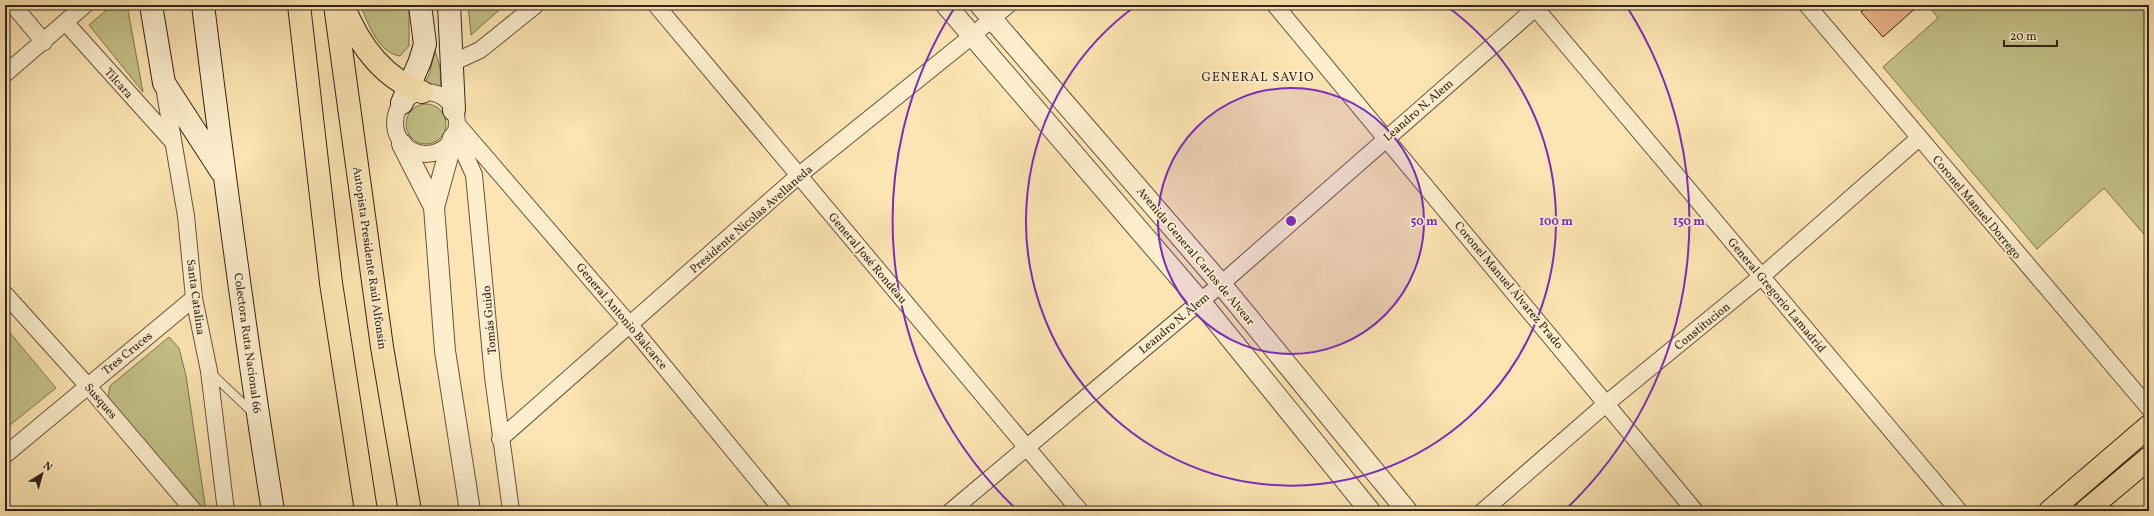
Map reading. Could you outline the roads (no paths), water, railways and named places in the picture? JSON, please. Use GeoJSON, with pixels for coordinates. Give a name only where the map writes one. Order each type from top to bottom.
{"type":"FeatureCollection","features":[{"type":"Feature","properties":{"kind":"main road","name":"Colectora Ruta Nacional 66"},"geometry":{"type":"LineString","coordinates":[[151,5],[164,83],[224,176]]}},
{"type":"Feature","properties":{"kind":"main road","name":"Colectora Ruta Nacional 66"},"geometry":{"type":"LineString","coordinates":[[203,5],[224,176],[258,417],[273,511]]}},
{"type":"Feature","properties":{"kind":"main road"},"geometry":{"type":"LineString","coordinates":[[299,5],[331,283],[366,511]]}},
{"type":"Feature","properties":{"kind":"main road","name":"Autopista Presidente Raúl Alfonsín"},"geometry":{"type":"LineString","coordinates":[[335,5],[382,347],[410,511]]}},
{"type":"Feature","properties":{"kind":"main road"},"geometry":{"type":"LineString","coordinates":[[343,5],[362,44],[380,65],[411,94],[424,44],[420,5]]}},
{"type":"Feature","properties":{"kind":"main road"},"geometry":{"type":"LineString","coordinates":[[449,5],[455,126]]}},
{"type":"Feature","properties":{"kind":"main road"},"geometry":{"type":"LineString","coordinates":[[380,65],[397,70],[406,69],[420,61]]}},
{"type":"Feature","properties":{"kind":"main road"},"geometry":{"type":"LineString","coordinates":[[2050,511],[2149,426]]}},
{"type":"Feature","properties":{"kind":"main road"},"geometry":{"type":"LineString","coordinates":[[2086,511],[2149,458]]}},
{"type":"Feature","properties":{"kind":"street"},"geometry":{"type":"LineString","coordinates":[[13,5],[44,42]]}},
{"type":"Feature","properties":{"kind":"street"},"geometry":{"type":"LineString","coordinates":[[5,74],[44,42],[85,5]]}},
{"type":"Feature","properties":{"kind":"street"},"geometry":{"type":"LineString","coordinates":[[452,64],[480,50],[536,5]]}},
{"type":"Feature","properties":{"kind":"street","name":"General José Rondeau"},"geometry":{"type":"LineString","coordinates":[[656,5],[1080,511]]}},
{"type":"Feature","properties":{"kind":"street"},"geometry":{"type":"LineString","coordinates":[[946,5],[1200,301],[1370,511]]}},
{"type":"Feature","properties":{"kind":"street","name":"Presidente Nicolas Avellaneda"},"geometry":{"type":"LineString","coordinates":[[500,439],[798,176],[972,36],[986,12],[1008,5]]}},
{"type":"Feature","properties":{"kind":"street","name":"Coronel Manuel Álvarez Prado"},"geometry":{"type":"LineString","coordinates":[[1276,5],[1695,511]]}},
{"type":"Feature","properties":{"kind":"street","name":"Leandro N. Alem"},"geometry":{"type":"LineString","coordinates":[[951,511],[1221,284],[1536,6]]}},
{"type":"Feature","properties":{"kind":"street","name":"General Gregorio Lamadrid"},"geometry":{"type":"LineString","coordinates":[[1536,6],[1959,511]]}},
{"type":"Feature","properties":{"kind":"street","name":"Coronel Manuel Dorrego"},"geometry":{"type":"LineString","coordinates":[[1809,6],[1919,138],[2149,408]]}},
{"type":"Feature","properties":{"kind":"street","name":"Avenida General Carlos de Alvear"},"geometry":{"type":"LineString","coordinates":[[986,12],[1221,284],[1406,511]]}},
{"type":"Feature","properties":{"kind":"street","name":"Tilcara"},"geometry":{"type":"LineString","coordinates":[[66,23],[172,142]]}},
{"type":"Feature","properties":{"kind":"street","name":"Santa Catalina"},"geometry":{"type":"LineString","coordinates":[[164,83],[172,142],[186,216],[194,298],[209,371],[226,511]]}},
{"type":"Feature","properties":{"kind":"street"},"geometry":{"type":"LineString","coordinates":[[434,207],[395,128],[397,110],[411,94],[441,96],[451,105],[455,126],[434,207],[445,351],[470,511]]}},
{"type":"Feature","properties":{"kind":"street"},"geometry":{"type":"LineString","coordinates":[[402,144],[412,151],[429,154],[441,150],[455,126]]}},
{"type":"Feature","properties":{"kind":"street","name":"General Antonio Balcarce"},"geometry":{"type":"LineString","coordinates":[[455,126],[630,324],[783,511]]}},
{"type":"Feature","properties":{"kind":"street","name":"Tomás Guido"},"geometry":{"type":"LineString","coordinates":[[455,126],[474,175],[500,439],[511,511]]}},
{"type":"Feature","properties":{"kind":"street","name":"Constitucion"},"geometry":{"type":"LineString","coordinates":[[1483,511],[1607,403],[1762,276],[1919,138]]}},
{"type":"Feature","properties":{"kind":"street","name":"Susques"},"geometry":{"type":"LineString","coordinates":[[5,294],[87,385],[194,511]]}},
{"type":"Feature","properties":{"kind":"street","name":"Tres Cruces"},"geometry":{"type":"LineString","coordinates":[[5,455],[87,385],[194,298]]}},
{"type":"Feature","properties":{"kind":"lane"},"geometry":{"type":"LineString","coordinates":[[209,371],[258,417]]}},
{"type":"Feature","properties":{"kind":"district","name":"GENERAL SAVIO"},"geometry":{"type":"Point","coordinates":[1258,76]}}]}
